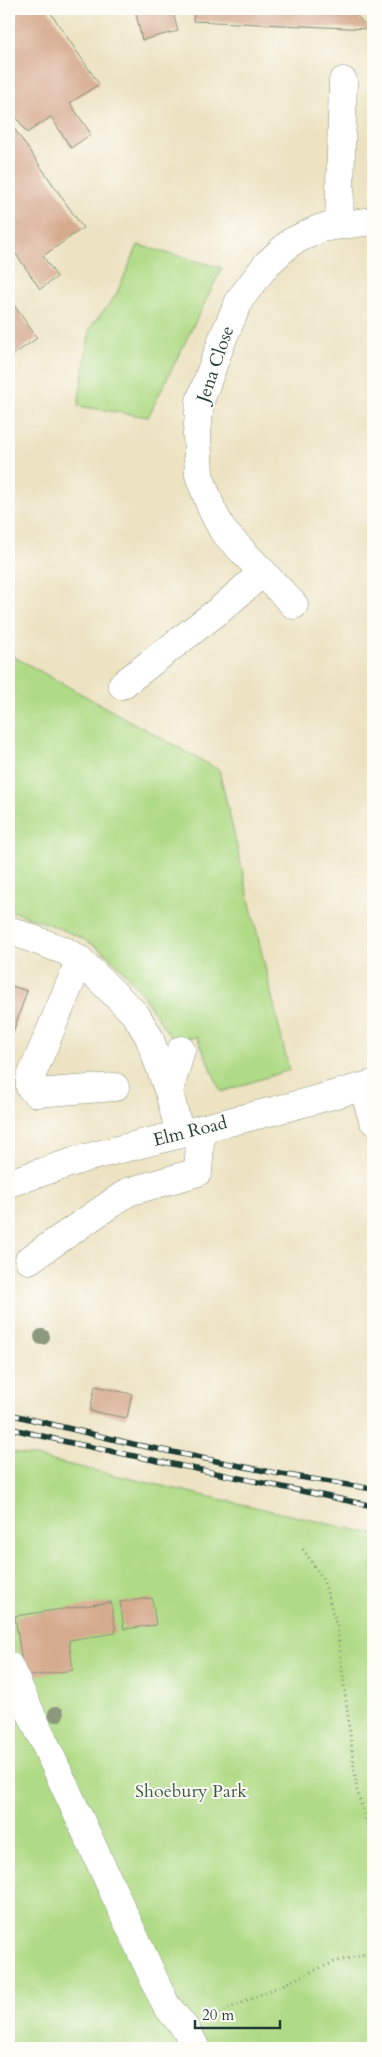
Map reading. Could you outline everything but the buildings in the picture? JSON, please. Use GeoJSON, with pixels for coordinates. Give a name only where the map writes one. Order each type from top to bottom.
{"type":"FeatureCollection","features":[{"type":"Feature","properties":{"kind":"street"},"geometry":{"type":"LineString","coordinates":[[339,225],[343,81]]}},
{"type":"Feature","properties":{"kind":"street","name":"Jena Close"},"geometry":{"type":"LineString","coordinates":[[294,605],[223,531],[199,475],[197,435],[200,401],[223,338],[240,299],[262,271],[291,242],[321,228],[373,220]]}},
{"type":"Feature","properties":{"kind":"street"},"geometry":{"type":"LineString","coordinates":[[122,685],[222,608],[263,572]]}},
{"type":"Feature","properties":{"kind":"street"},"geometry":{"type":"LineString","coordinates":[[9,930],[65,951],[80,960],[136,1015],[149,1037],[169,1092],[191,1131],[198,1172],[128,1192],[29,1260]]}},
{"type":"Feature","properties":{"kind":"street"},"geometry":{"type":"LineString","coordinates":[[80,960],[30,1079],[30,1087],[36,1093],[115,1087]]}},
{"type":"Feature","properties":{"kind":"street"},"geometry":{"type":"LineString","coordinates":[[169,1092],[181,1050]]}},
{"type":"Feature","properties":{"kind":"street"},"geometry":{"type":"LineString","coordinates":[[368,1085],[373,1120]]}},
{"type":"Feature","properties":{"kind":"street","name":"Elm Road"},"geometry":{"type":"LineString","coordinates":[[9,1183],[85,1158],[368,1085]]}},
{"type":"Feature","properties":{"kind":"street"},"geometry":{"type":"LineString","coordinates":[[9,1666],[166,2005],[190,2038]]}},
{"type":"Feature","properties":{"kind":"path"},"geometry":{"type":"LineString","coordinates":[[303,1549],[323,1580],[337,1627],[357,1791],[373,1843]]}},
{"type":"Feature","properties":{"kind":"path"},"geometry":{"type":"LineString","coordinates":[[190,2038],[334,1962],[373,1952]]}},
{"type":"Feature","properties":{"kind":"green space"},"geometry":{"type":"Polygon","coordinates":[[[138,245],[222,268],[148,417],[78,406],[90,328],[116,295],[138,245]]]}},
{"type":"Feature","properties":{"kind":"green space"},"geometry":{"type":"Polygon","coordinates":[[[9,654],[219,770],[289,1070],[221,1092],[197,1037],[173,1040],[129,977],[107,955],[75,935],[9,910],[9,654]]]}},
{"type":"Feature","properties":{"kind":"green space","name":"Shoebury Park"},"geometry":{"type":"Polygon","coordinates":[[[9,1451],[373,1534],[373,2048],[9,2048],[9,1451]]]}},
{"type":"Feature","properties":{"kind":"railway"},"geometry":{"type":"LineString","coordinates":[[9,1414],[133,1444],[275,1473],[373,1489]]}},
{"type":"Feature","properties":{"kind":"railway"},"geometry":{"type":"LineString","coordinates":[[9,1428],[67,1442],[373,1506]]}}]}
